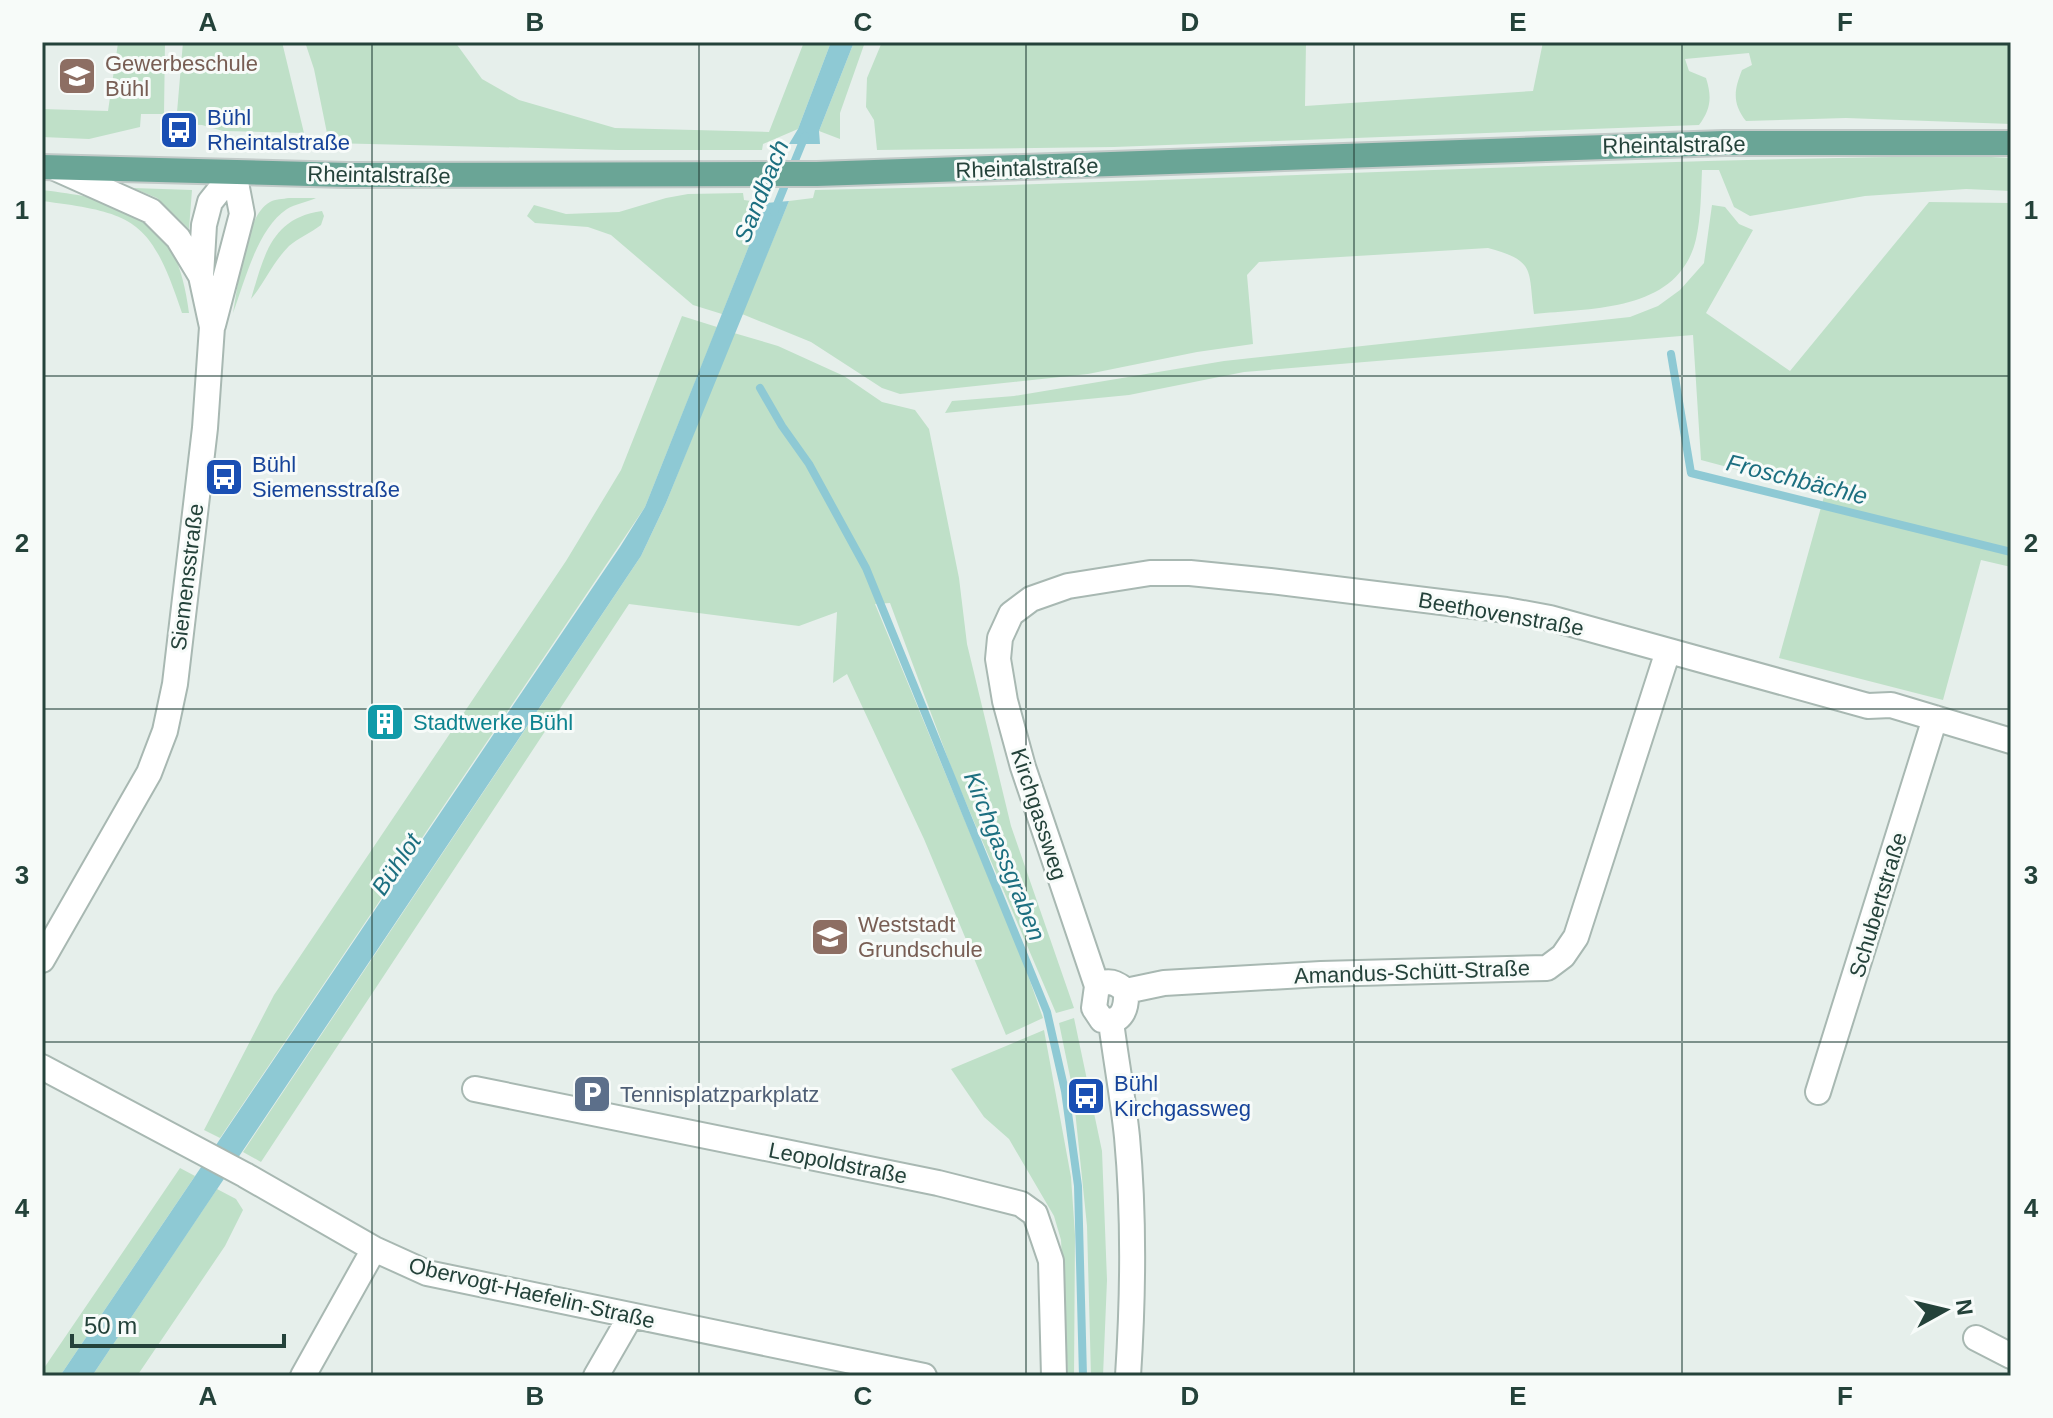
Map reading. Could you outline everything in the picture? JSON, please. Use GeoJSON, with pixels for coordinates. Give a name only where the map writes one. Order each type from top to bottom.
{"type":"FeatureCollection","features":[{"type":"Feature","properties":{"kind":"main road","name":"Rheintalstraße"},"geometry":{"type":"LineString","coordinates":[[48,168],[547,177],[817,174],[1724,143],[2011,143]]}},
{"type":"Feature","properties":{"kind":"street"},"geometry":{"type":"LineString","coordinates":[[48,168],[151,211],[178,238],[201,276]]}},
{"type":"Feature","properties":{"kind":"street","name":"Siemensstraße"},"geometry":{"type":"LineString","coordinates":[[42,960],[149,773],[165,731],[175,684],[205,428],[212,327],[201,276],[204,225],[210,202],[234,172]]}},
{"type":"Feature","properties":{"kind":"street"},"geometry":{"type":"LineString","coordinates":[[212,327],[242,214],[234,172]]}},
{"type":"Feature","properties":{"kind":"street","name":"Beethovenstraße"},"geometry":{"type":"LineString","coordinates":[[1000,638],[1011,614],[1031,599],[1068,586],[1124,575],[1190,573],[1506,610],[1550,618],[1868,706],[1891,705],[2011,741]]}},
{"type":"Feature","properties":{"kind":"street","name":"Kirchgassweg"},"geometry":{"type":"LineString","coordinates":[[1000,638],[998,659],[1023,767],[1097,986],[1093,999],[1096,1014],[1102,1020],[1111,1022],[1125,1118],[1128,1168],[1128,1376]]}},
{"type":"Feature","properties":{"kind":"street","name":"Amandus-Schütt-Straße"},"geometry":{"type":"LineString","coordinates":[[1126,991],[1164,983],[1292,976],[1547,968],[1563,956],[1576,937],[1668,651]]}},
{"type":"Feature","properties":{"kind":"street","name":"Schubertstraße"},"geometry":{"type":"LineString","coordinates":[[1818,1092],[1935,718]]}},
{"type":"Feature","properties":{"kind":"street"},"geometry":{"type":"LineString","coordinates":[[1097,986],[1106,981],[1113,982],[1126,991],[1123,1014],[1111,1022]]}},
{"type":"Feature","properties":{"kind":"street","name":"Obervogt-Haefelin-Straße"},"geometry":{"type":"LineString","coordinates":[[42,1067],[245,1175],[374,1249],[427,1273],[924,1376]]}},
{"type":"Feature","properties":{"kind":"street","name":"Leopoldstraße"},"geometry":{"type":"LineString","coordinates":[[475,1089],[938,1183],[1021,1204],[1035,1214],[1051,1261],[1054,1376]]}},
{"type":"Feature","properties":{"kind":"street"},"geometry":{"type":"LineString","coordinates":[[303,1376],[374,1249]]}},
{"type":"Feature","properties":{"kind":"street"},"geometry":{"type":"LineString","coordinates":[[596,1376],[630,1317]]}},
{"type":"Feature","properties":{"kind":"street"},"geometry":{"type":"LineString","coordinates":[[1976,1338],[2011,1356]]}},
{"type":"Feature","properties":{"kind":"green space"},"geometry":{"type":"Polygon","coordinates":[[[165,42],[164,114],[141,114],[140,127],[89,139],[42,137],[42,109],[108,111],[118,43],[165,42]]]}},
{"type":"Feature","properties":{"kind":"green space"},"geometry":{"type":"Polygon","coordinates":[[[183,42],[282,42],[304,133],[223,131],[202,125],[176,124],[183,42]]]}},
{"type":"Feature","properties":{"kind":"green space"},"geometry":{"type":"Polygon","coordinates":[[[305,42],[455,42],[482,79],[519,100],[615,128],[769,132],[804,42],[831,42],[798,129],[763,144],[762,150],[618,150],[329,143],[314,69],[305,42]]]}},
{"type":"Feature","properties":{"kind":"green space"},"geometry":{"type":"Polygon","coordinates":[[[854,42],[865,42],[840,113],[840,139],[819,131],[854,42]]]}},
{"type":"Feature","properties":{"kind":"green space"},"geometry":{"type":"Polygon","coordinates":[[[882,42],[1306,42],[1305,106],[1533,91],[1543,42],[2011,42],[2011,124],[1846,118],[1746,121],[1738,108],[1736,96],[1742,70],[1752,65],[1749,53],[1685,59],[1689,71],[1706,78],[1708,85],[1708,108],[1699,125],[1114,147],[877,150],[874,120],[866,107],[867,78],[882,42]]]}},
{"type":"Feature","properties":{"kind":"green space"},"geometry":{"type":"Polygon","coordinates":[[[1971,156],[2011,158],[2011,191],[1966,189],[1865,196],[1750,216],[1734,207],[1719,170],[1702,170],[1698,231],[1687,263],[1672,281],[1653,293],[1607,307],[1534,314],[1527,269],[1515,257],[1488,248],[1259,262],[1247,275],[1253,344],[1088,374],[900,394],[882,388],[811,342],[742,314],[789,201],[813,198],[815,190],[1682,162],[1971,156]]]}},
{"type":"Feature","properties":{"kind":"green space"},"geometry":{"type":"Polygon","coordinates":[[[133,188],[192,190],[189,229],[157,198],[133,188]]]}},
{"type":"Feature","properties":{"kind":"green space"},"geometry":{"type":"Polygon","coordinates":[[[42,190],[101,200],[125,207],[144,218],[161,233],[173,253],[183,279],[189,313],[182,313],[160,258],[136,227],[99,210],[42,201],[42,190]]]}},
{"type":"Feature","properties":{"kind":"green space"},"geometry":{"type":"Polygon","coordinates":[[[743,193],[744,200],[766,203],[722,314],[693,305],[611,235],[588,227],[535,223],[527,216],[534,205],[566,214],[619,212],[688,194],[743,193]]]}},
{"type":"Feature","properties":{"kind":"green space"},"geometry":{"type":"Polygon","coordinates":[[[316,198],[287,209],[268,229],[253,256],[233,313],[244,252],[254,221],[270,202],[316,198]]]}},
{"type":"Feature","properties":{"kind":"green space"},"geometry":{"type":"Polygon","coordinates":[[[1929,202],[2011,203],[2011,567],[1981,560],[1943,700],[1779,658],[1825,493],[1701,460],[1693,335],[1244,372],[1129,395],[945,413],[952,401],[1014,396],[1224,361],[1630,317],[1658,306],[1680,290],[1704,263],[1712,205],[1725,207],[1739,224],[1753,230],[1706,313],[1790,371],[1929,202]]]}},
{"type":"Feature","properties":{"kind":"green space"},"geometry":{"type":"Polygon","coordinates":[[[322,211],[321,225],[289,246],[251,299],[272,242],[291,222],[322,211]]]}},
{"type":"Feature","properties":{"kind":"green space"},"geometry":{"type":"Polygon","coordinates":[[[682,316],[717,327],[645,507],[220,1138],[204,1130],[274,995],[566,561],[621,470],[682,316]]]}},
{"type":"Feature","properties":{"kind":"green space"},"geometry":{"type":"Polygon","coordinates":[[[734,333],[778,346],[844,376],[882,402],[915,410],[929,429],[959,578],[967,644],[1011,826],[1074,1008],[1056,1013],[954,775],[890,603],[875,604],[1022,958],[1043,1018],[1006,1035],[924,839],[847,674],[833,683],[837,612],[799,626],[629,604],[261,1162],[243,1152],[641,556],[666,503],[734,333]]]}},
{"type":"Feature","properties":{"kind":"green space"},"geometry":{"type":"Polygon","coordinates":[[[1074,1018],[1102,1151],[1107,1280],[1103,1376],[1091,1376],[1087,1226],[1073,1091],[1059,1023],[1074,1018]]]}},
{"type":"Feature","properties":{"kind":"green space"},"geometry":{"type":"Polygon","coordinates":[[[1044,1030],[1071,1177],[1075,1235],[1074,1376],[1068,1376],[1061,1240],[1054,1216],[1009,1139],[984,1117],[951,1069],[1044,1030]]]}},
{"type":"Feature","properties":{"kind":"green space"},"geometry":{"type":"Polygon","coordinates":[[[180,1168],[195,1176],[60,1376],[42,1376],[42,1371],[180,1168]]]}},
{"type":"Feature","properties":{"kind":"green space"},"geometry":{"type":"Polygon","coordinates":[[[217,1189],[236,1199],[243,1210],[225,1246],[137,1376],[92,1376],[217,1189]]]}},
{"type":"Feature","properties":{"kind":"water"},"geometry":{"type":"Polygon","coordinates":[[[831,42],[854,42],[819,131],[820,144],[789,144],[798,129],[831,42]]]}},
{"type":"Feature","properties":{"kind":"water"},"geometry":{"type":"Polygon","coordinates":[[[789,201],[666,503],[641,556],[92,1376],[60,1376],[645,507],[766,203],[789,201]]]}},
{"type":"Feature","properties":{"kind":"waterway","name":"Sandbach"},"geometry":{"type":"LineString","coordinates":[[774,212],[805,136]]}},
{"type":"Feature","properties":{"kind":"waterway","name":"Froschbächle"},"geometry":{"type":"LineString","coordinates":[[1671,354],[1691,473],[2011,552]]}},
{"type":"Feature","properties":{"kind":"waterway","name":"Kirchgassgraben"},"geometry":{"type":"LineString","coordinates":[[760,388],[809,464],[866,568],[1047,1012],[1065,1091],[1078,1186],[1083,1376]]}},
{"type":"Feature","properties":{"kind":"place","name":"Gewerbeschule Bühl"},"geometry":{"type":"Point","coordinates":[77,76]}},
{"type":"Feature","properties":{"kind":"place","name":"Bühl Rheintalstraße"},"geometry":{"type":"Point","coordinates":[179,130]}},
{"type":"Feature","properties":{"kind":"place","name":"Bühl Siemensstraße"},"geometry":{"type":"Point","coordinates":[224,477]}},
{"type":"Feature","properties":{"kind":"place","name":"Stadtwerke Bühl"},"geometry":{"type":"Point","coordinates":[385,722]}},
{"type":"Feature","properties":{"kind":"place","name":"Weststadt Grundschule"},"geometry":{"type":"Point","coordinates":[830,937]}},
{"type":"Feature","properties":{"kind":"place","name":"Tennisplatzparkplatz"},"geometry":{"type":"Point","coordinates":[592,1094]}},
{"type":"Feature","properties":{"kind":"place","name":"Bühl Kirchgassweg"},"geometry":{"type":"Point","coordinates":[1086,1096]}},
{"type":"Feature","properties":{"kind":"water label","name":"Bühlot"},"geometry":{"type":"Point","coordinates":[396,864]}}]}
